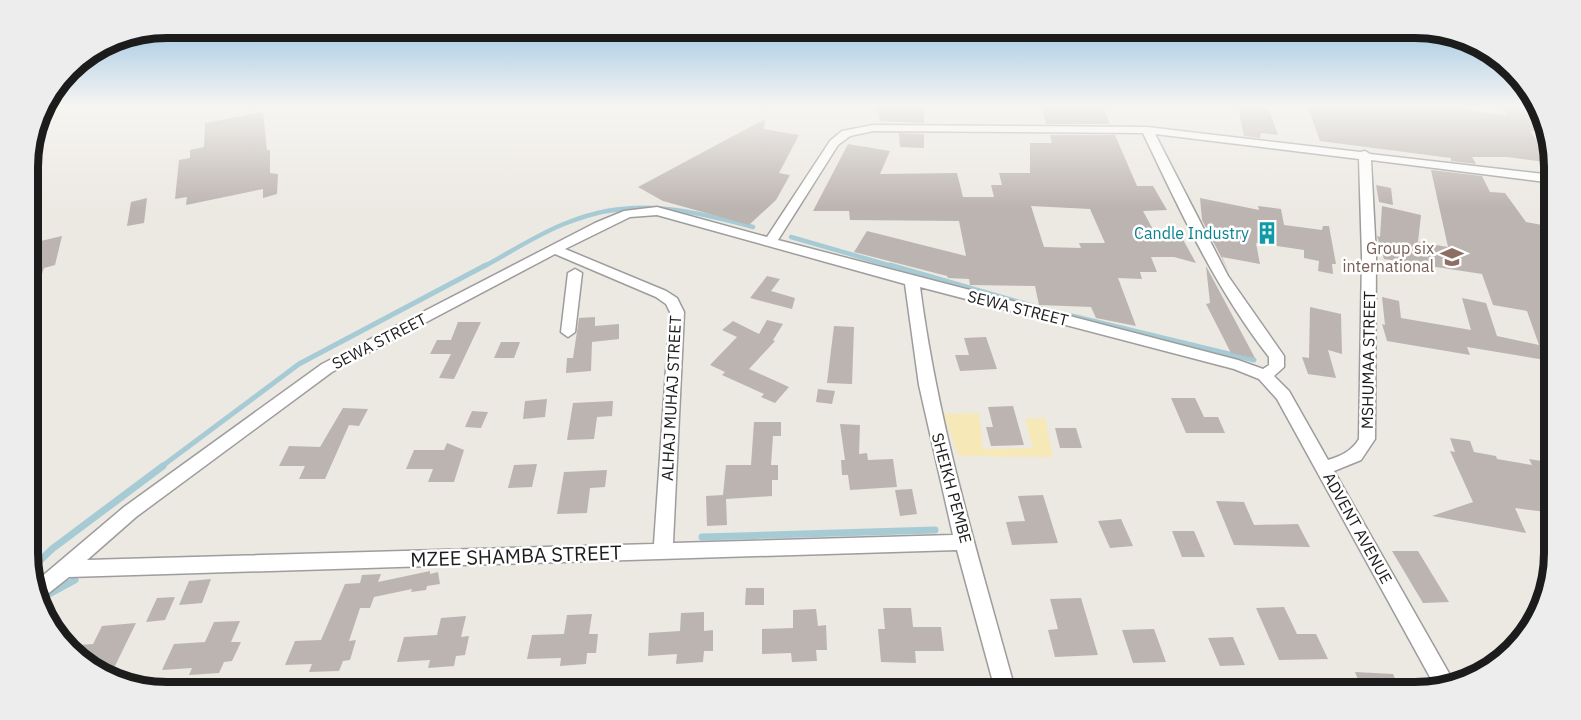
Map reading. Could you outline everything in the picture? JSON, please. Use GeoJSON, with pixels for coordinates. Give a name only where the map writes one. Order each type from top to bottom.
{"type":"FeatureCollection","features":[{"type":"Feature","properties":{"kind":"street"},"geometry":{"type":"LineString","coordinates":[[770,242],[836,141]]}},
{"type":"Feature","properties":{"kind":"street"},"geometry":{"type":"LineString","coordinates":[[1152,141],[1209,258],[1255,331],[1277,356],[1276,367],[1264,375]]}},
{"type":"Feature","properties":{"kind":"street"},"geometry":{"type":"LineString","coordinates":[[1243,141],[1544,178]]}},
{"type":"Feature","properties":{"kind":"street","name":"MSHUMAA STREET"},"geometry":{"type":"LineString","coordinates":[[1324,468],[1356,456],[1363,450],[1367,439],[1369,256],[1365,154]]}},
{"type":"Feature","properties":{"kind":"street","name":"SEWA STREET"},"geometry":{"type":"LineString","coordinates":[[42,588],[130,512],[327,368],[599,226],[628,214],[670,213],[912,281],[1210,357],[1264,375]]}},
{"type":"Feature","properties":{"kind":"street","name":"ALHAJ MUHAJ STREET"},"geometry":{"type":"LineString","coordinates":[[556,250],[661,294],[672,301],[678,312],[663,550]]}},
{"type":"Feature","properties":{"kind":"street"},"geometry":{"type":"LineString","coordinates":[[568,332],[576,273]]}},
{"type":"Feature","properties":{"kind":"street","name":"SHEIKH PEMBE"},"geometry":{"type":"LineString","coordinates":[[912,281],[916,319],[934,421],[1003,682]]}},
{"type":"Feature","properties":{"kind":"street","name":"ADVENT AVENUE"},"geometry":{"type":"LineString","coordinates":[[1264,375],[1284,395],[1442,680]]}},
{"type":"Feature","properties":{"kind":"street","name":"MZEE SHAMBA STREET"},"geometry":{"type":"LineString","coordinates":[[65,569],[966,542]]}},
{"type":"Feature","properties":{"kind":"sand"},"geometry":{"type":"Polygon","coordinates":[[[979,413],[983,449],[1033,448],[1025,419],[1045,418],[1053,457],[959,456],[943,414],[979,413]]]}},
{"type":"Feature","properties":{"kind":"building"},"geometry":{"type":"Polygon","coordinates":[[[204,141],[266,141],[267,150],[270,150],[270,173],[278,174],[277,194],[263,198],[263,189],[186,205],[187,197],[175,199],[179,160],[190,158],[190,150],[204,147],[204,141]]]}},
{"type":"Feature","properties":{"kind":"building"},"geometry":{"type":"Polygon","coordinates":[[[725,141],[796,141],[779,173],[790,175],[776,200],[749,225],[663,201],[638,187],[725,141]]]}},
{"type":"Feature","properties":{"kind":"building"},"geometry":{"type":"Polygon","coordinates":[[[900,141],[924,141],[924,148],[900,147],[900,141]]]}},
{"type":"Feature","properties":{"kind":"building"},"geometry":{"type":"Polygon","coordinates":[[[1051,141],[1117,141],[1137,186],[1153,186],[1167,210],[1143,211],[1156,235],[1181,236],[1196,263],[1174,257],[1151,257],[1157,272],[1140,272],[1142,279],[1118,278],[1136,326],[1096,318],[1091,307],[1039,305],[1035,286],[970,285],[969,279],[948,278],[854,252],[867,231],[966,256],[959,221],[850,220],[849,211],[813,211],[848,144],[890,151],[880,174],[957,173],[963,197],[994,197],[991,185],[1002,185],[999,173],[1030,173],[1030,143],[1052,143],[1051,141]],[[1031,206],[1044,247],[1081,248],[1079,243],[1105,243],[1090,209],[1031,206]]]}},
{"type":"Feature","properties":{"kind":"building"},"geometry":{"type":"Polygon","coordinates":[[[1320,141],[1537,141],[1541,147],[1543,162],[1507,157],[1472,157],[1476,164],[1451,161],[1451,158],[1320,141]]]}},
{"type":"Feature","properties":{"kind":"building"},"geometry":{"type":"Polygon","coordinates":[[[1431,170],[1482,176],[1490,192],[1505,193],[1526,222],[1544,225],[1544,270],[1542,270],[1544,275],[1544,360],[1467,347],[1470,355],[1387,341],[1382,324],[1385,325],[1382,297],[1399,301],[1401,318],[1471,330],[1462,298],[1486,303],[1497,336],[1539,345],[1527,311],[1493,305],[1482,274],[1384,259],[1377,236],[1380,237],[1382,206],[1421,215],[1418,242],[1448,247],[1431,170]]]}},
{"type":"Feature","properties":{"kind":"building"},"geometry":{"type":"Polygon","coordinates":[[[1376,185],[1391,188],[1393,205],[1379,202],[1376,185]]]}},
{"type":"Feature","properties":{"kind":"building"},"geometry":{"type":"Polygon","coordinates":[[[147,198],[144,223],[127,226],[131,202],[147,198]]]}},
{"type":"Feature","properties":{"kind":"building"},"geometry":{"type":"Polygon","coordinates":[[[1200,198],[1259,210],[1258,206],[1281,209],[1284,225],[1322,230],[1323,226],[1329,226],[1336,264],[1332,264],[1333,274],[1318,271],[1319,261],[1304,258],[1304,250],[1256,243],[1260,264],[1222,257],[1229,272],[1202,220],[1200,198]]]}},
{"type":"Feature","properties":{"kind":"building"},"geometry":{"type":"Polygon","coordinates":[[[62,236],[55,265],[44,268],[42,274],[38,275],[38,242],[62,236]]]}},
{"type":"Feature","properties":{"kind":"building"},"geometry":{"type":"Polygon","coordinates":[[[1206,266],[1255,358],[1231,353],[1206,304],[1210,303],[1206,266]]]}},
{"type":"Feature","properties":{"kind":"building"},"geometry":{"type":"Polygon","coordinates":[[[767,276],[780,279],[771,291],[795,298],[792,309],[750,298],[767,276]]]}},
{"type":"Feature","properties":{"kind":"building"},"geometry":{"type":"Polygon","coordinates":[[[1310,307],[1341,314],[1342,354],[1328,350],[1336,378],[1308,374],[1302,357],[1309,358],[1310,307]]]}},
{"type":"Feature","properties":{"kind":"building"},"geometry":{"type":"Polygon","coordinates":[[[595,317],[595,326],[619,324],[619,339],[592,342],[591,371],[566,373],[567,358],[573,358],[579,318],[595,317]]]}},
{"type":"Feature","properties":{"kind":"building"},"geometry":{"type":"Polygon","coordinates":[[[767,320],[783,324],[773,340],[775,341],[749,369],[789,387],[775,403],[761,397],[764,394],[722,375],[725,372],[710,365],[737,337],[722,330],[733,321],[759,334],[767,320]]]}},
{"type":"Feature","properties":{"kind":"building"},"geometry":{"type":"Polygon","coordinates":[[[458,322],[481,322],[454,379],[439,378],[451,354],[430,354],[437,340],[451,340],[458,322]]]}},
{"type":"Feature","properties":{"kind":"building"},"geometry":{"type":"Polygon","coordinates":[[[834,326],[854,327],[852,384],[827,383],[834,326]]]}},
{"type":"Feature","properties":{"kind":"building"},"geometry":{"type":"Polygon","coordinates":[[[986,337],[997,369],[960,371],[955,355],[969,355],[964,338],[986,337]]]}},
{"type":"Feature","properties":{"kind":"building"},"geometry":{"type":"Polygon","coordinates":[[[501,342],[520,342],[514,358],[494,358],[501,342]]]}},
{"type":"Feature","properties":{"kind":"building"},"geometry":{"type":"Polygon","coordinates":[[[818,389],[835,391],[832,404],[816,402],[818,389]]]}},
{"type":"Feature","properties":{"kind":"building"},"geometry":{"type":"Polygon","coordinates":[[[1171,398],[1195,398],[1204,417],[1218,417],[1225,433],[1186,433],[1171,398]]]}},
{"type":"Feature","properties":{"kind":"building"},"geometry":{"type":"Polygon","coordinates":[[[547,399],[545,417],[523,419],[525,401],[547,399]]]}},
{"type":"Feature","properties":{"kind":"building"},"geometry":{"type":"Polygon","coordinates":[[[613,401],[612,416],[597,417],[594,439],[567,440],[573,403],[613,401]]]}},
{"type":"Feature","properties":{"kind":"building"},"geometry":{"type":"Polygon","coordinates":[[[1013,406],[1024,445],[991,446],[986,427],[993,427],[988,407],[1013,406]]]}},
{"type":"Feature","properties":{"kind":"building"},"geometry":{"type":"Polygon","coordinates":[[[343,408],[368,409],[359,426],[349,425],[325,479],[299,479],[305,466],[279,466],[289,446],[320,447],[343,408]]]}},
{"type":"Feature","properties":{"kind":"building"},"geometry":{"type":"Polygon","coordinates":[[[472,411],[488,412],[481,428],[465,427],[472,411]]]}},
{"type":"Feature","properties":{"kind":"building"},"geometry":{"type":"Polygon","coordinates":[[[754,422],[781,422],[781,436],[773,436],[771,465],[778,465],[778,480],[772,480],[772,496],[726,499],[727,525],[707,526],[706,496],[723,495],[726,465],[751,465],[754,422]]]}},
{"type":"Feature","properties":{"kind":"building"},"geometry":{"type":"Polygon","coordinates":[[[840,424],[860,425],[859,454],[867,453],[868,460],[893,459],[897,487],[850,490],[848,475],[842,475],[841,460],[845,460],[840,424]]]}},
{"type":"Feature","properties":{"kind":"building"},"geometry":{"type":"Polygon","coordinates":[[[1055,428],[1076,428],[1082,448],[1060,448],[1055,428]]]}},
{"type":"Feature","properties":{"kind":"building"},"geometry":{"type":"Polygon","coordinates":[[[1450,438],[1470,441],[1474,452],[1496,456],[1497,459],[1532,465],[1529,459],[1544,461],[1544,512],[1515,508],[1526,533],[1432,516],[1473,502],[1450,451],[1455,452],[1450,438]]]}},
{"type":"Feature","properties":{"kind":"building"},"geometry":{"type":"Polygon","coordinates":[[[447,443],[464,450],[454,482],[428,482],[433,469],[406,469],[414,450],[444,450],[447,443]]]}},
{"type":"Feature","properties":{"kind":"building"},"geometry":{"type":"Polygon","coordinates":[[[537,464],[532,487],[508,488],[514,465],[537,464]]]}},
{"type":"Feature","properties":{"kind":"building"},"geometry":{"type":"Polygon","coordinates":[[[607,470],[605,487],[590,488],[587,513],[557,514],[564,472],[607,470]]]}},
{"type":"Feature","properties":{"kind":"building"},"geometry":{"type":"Polygon","coordinates":[[[912,489],[917,514],[900,516],[895,490],[912,489]]]}},
{"type":"Feature","properties":{"kind":"building"},"geometry":{"type":"Polygon","coordinates":[[[1043,495],[1058,543],[1012,545],[1006,522],[1025,521],[1018,496],[1043,495]]]}},
{"type":"Feature","properties":{"kind":"building"},"geometry":{"type":"Polygon","coordinates":[[[1216,501],[1244,502],[1254,525],[1298,524],[1310,547],[1234,545],[1216,501]]]}},
{"type":"Feature","properties":{"kind":"building"},"geometry":{"type":"Polygon","coordinates":[[[1121,519],[1133,546],[1110,548],[1098,521],[1121,519]]]}},
{"type":"Feature","properties":{"kind":"building"},"geometry":{"type":"Polygon","coordinates":[[[1172,531],[1194,531],[1205,557],[1182,557],[1172,531]]]}},
{"type":"Feature","properties":{"kind":"building"},"geometry":{"type":"Polygon","coordinates":[[[1392,551],[1418,551],[1449,602],[1423,603],[1392,551]]]}},
{"type":"Feature","properties":{"kind":"building"},"geometry":{"type":"Polygon","coordinates":[[[430,571],[430,574],[438,572],[440,584],[427,586],[426,590],[411,592],[412,589],[374,597],[370,608],[360,608],[349,641],[356,640],[350,660],[343,661],[339,671],[309,672],[312,664],[285,665],[295,641],[321,640],[345,584],[360,583],[362,575],[381,574],[378,582],[430,571]]]}},
{"type":"Feature","properties":{"kind":"building"},"geometry":{"type":"Polygon","coordinates":[[[211,579],[202,603],[179,605],[189,581],[211,579]]]}},
{"type":"Feature","properties":{"kind":"building"},"geometry":{"type":"Polygon","coordinates":[[[746,588],[764,588],[764,605],[745,605],[746,588]]]}},
{"type":"Feature","properties":{"kind":"building"},"geometry":{"type":"Polygon","coordinates":[[[175,597],[165,620],[146,622],[157,598],[175,597]]]}},
{"type":"Feature","properties":{"kind":"building"},"geometry":{"type":"Polygon","coordinates":[[[1081,598],[1098,655],[1055,657],[1048,630],[1058,629],[1050,599],[1081,598]]]}},
{"type":"Feature","properties":{"kind":"building"},"geometry":{"type":"Polygon","coordinates":[[[1284,607],[1297,634],[1316,634],[1328,659],[1279,660],[1256,608],[1284,607]]]}},
{"type":"Feature","properties":{"kind":"building"},"geometry":{"type":"Polygon","coordinates":[[[883,608],[911,608],[913,627],[941,627],[944,651],[915,651],[916,663],[881,662],[878,629],[885,629],[883,608]]]}},
{"type":"Feature","properties":{"kind":"building"},"geometry":{"type":"Polygon","coordinates":[[[816,609],[818,626],[826,625],[827,650],[816,650],[817,661],[792,662],[791,653],[762,654],[762,629],[793,628],[793,610],[816,609]]]}},
{"type":"Feature","properties":{"kind":"building"},"geometry":{"type":"Polygon","coordinates":[[[704,612],[704,631],[713,630],[713,651],[704,651],[703,662],[676,664],[677,654],[648,656],[649,633],[680,631],[681,613],[704,612]]]}},
{"type":"Feature","properties":{"kind":"building"},"geometry":{"type":"Polygon","coordinates":[[[592,614],[589,634],[598,634],[596,653],[587,653],[586,664],[560,666],[561,658],[527,659],[532,635],[564,634],[567,615],[592,614]]]}},
{"type":"Feature","properties":{"kind":"building"},"geometry":{"type":"Polygon","coordinates":[[[466,616],[461,637],[469,636],[465,655],[456,656],[454,666],[428,668],[430,660],[397,662],[404,637],[437,635],[441,618],[466,616]]]}},
{"type":"Feature","properties":{"kind":"building"},"geometry":{"type":"Polygon","coordinates":[[[240,621],[231,642],[241,642],[232,661],[224,662],[219,673],[189,675],[192,668],[162,670],[174,644],[205,642],[214,622],[240,621]]]}},
{"type":"Feature","properties":{"kind":"building"},"geometry":{"type":"Polygon","coordinates":[[[136,623],[115,666],[105,667],[75,645],[93,644],[102,626],[136,623]]]}},
{"type":"Feature","properties":{"kind":"building"},"geometry":{"type":"Polygon","coordinates":[[[1154,629],[1166,662],[1133,663],[1122,630],[1154,629]]]}},
{"type":"Feature","properties":{"kind":"building"},"geometry":{"type":"Polygon","coordinates":[[[1233,637],[1245,665],[1220,666],[1208,638],[1233,637]]]}},
{"type":"Feature","properties":{"kind":"building"},"geometry":{"type":"Polygon","coordinates":[[[1355,672],[1393,674],[1396,682],[1359,682],[1355,672]]]}},
{"type":"Feature","properties":{"kind":"waterway"},"geometry":{"type":"LineString","coordinates":[[483,267],[558,226],[616,209],[661,208],[706,215],[753,227]]}},
{"type":"Feature","properties":{"kind":"waterway"},"geometry":{"type":"LineString","coordinates":[[791,237],[895,267]]}},
{"type":"Feature","properties":{"kind":"waterway"},"geometry":{"type":"LineString","coordinates":[[161,467],[299,364],[486,265]]}},
{"type":"Feature","properties":{"kind":"waterway"},"geometry":{"type":"LineString","coordinates":[[890,265],[1039,308],[1254,360]]}},
{"type":"Feature","properties":{"kind":"waterway"},"geometry":{"type":"LineString","coordinates":[[38,562],[52,549],[163,466]]}},
{"type":"Feature","properties":{"kind":"waterway"},"geometry":{"type":"LineString","coordinates":[[702,537],[935,530]]}},
{"type":"Feature","properties":{"kind":"waterway"},"geometry":{"type":"LineString","coordinates":[[45,596],[75,580]]}},
{"type":"Feature","properties":{"kind":"place","name":"Candle Industry"},"geometry":{"type":"Point","coordinates":[1267,233]}},
{"type":"Feature","properties":{"kind":"place","name":"Group six international"},"geometry":{"type":"Point","coordinates":[1452,257]}}]}
